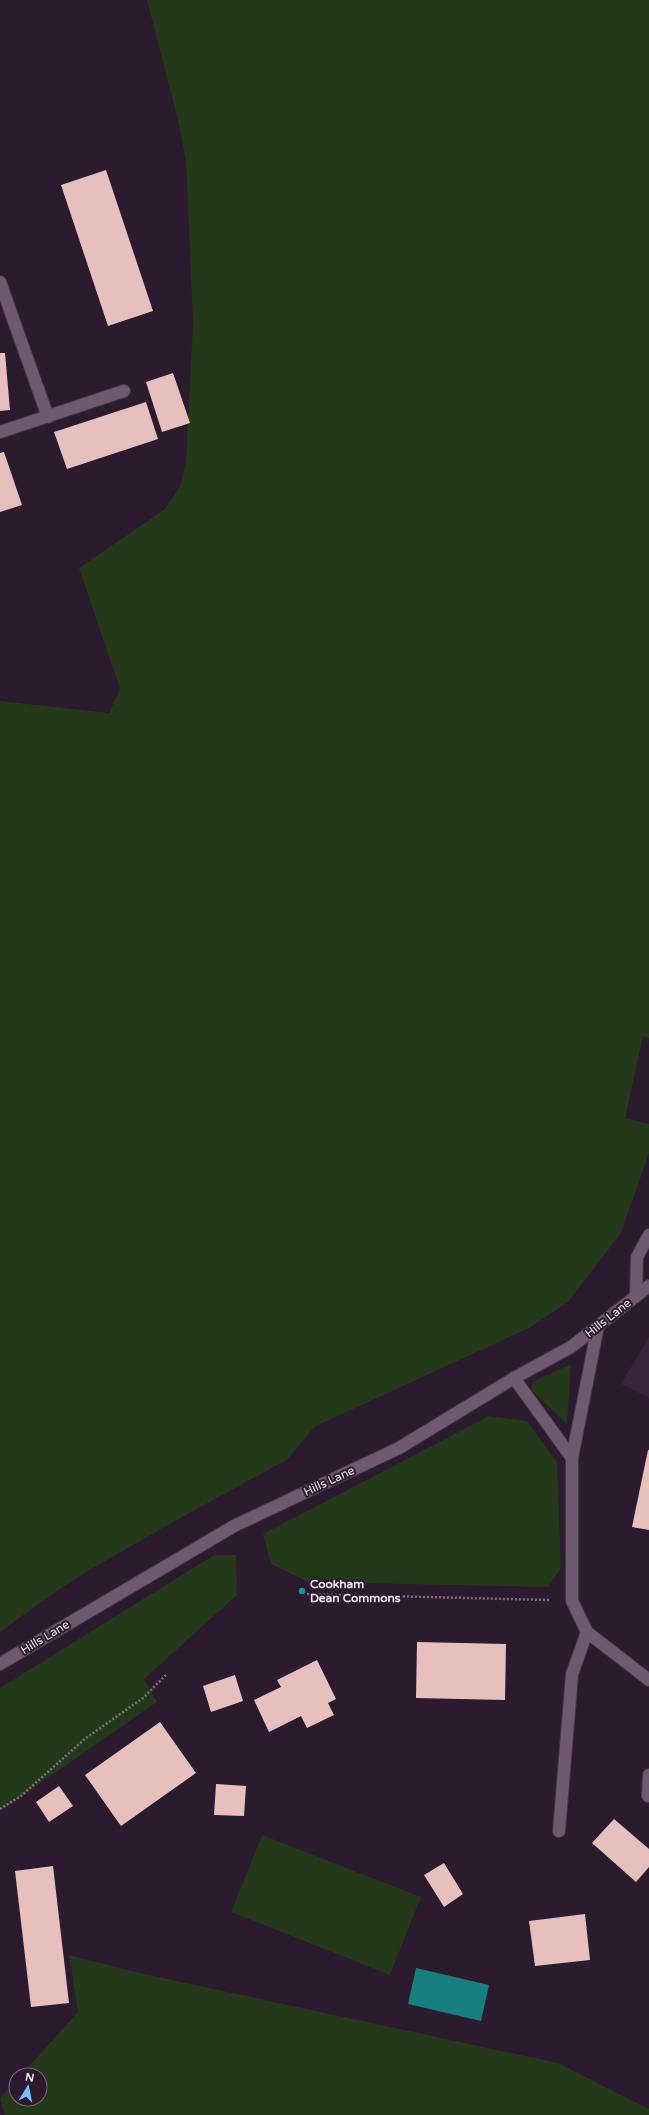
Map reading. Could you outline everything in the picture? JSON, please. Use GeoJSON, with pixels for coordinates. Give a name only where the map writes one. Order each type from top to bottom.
{"type":"FeatureCollection","features":[{"type":"Feature","properties":{"kind":"street"},"geometry":{"type":"LineString","coordinates":[[0,282],[48,417]]}},
{"type":"Feature","properties":{"kind":"street"},"geometry":{"type":"LineString","coordinates":[[0,432],[124,391]]}},
{"type":"Feature","properties":{"kind":"street"},"geometry":{"type":"LineString","coordinates":[[636,1296],[637,1257],[649,1235]]}},
{"type":"Feature","properties":{"kind":"street","name":"Hills Lane"},"geometry":{"type":"LineString","coordinates":[[0,1664],[234,1526],[399,1448],[514,1378],[571,1347],[649,1286]]}},
{"type":"Feature","properties":{"kind":"street"},"geometry":{"type":"LineString","coordinates":[[598,1326],[572,1458],[572,1601],[587,1632],[649,1680]]}},
{"type":"Feature","properties":{"kind":"street"},"geometry":{"type":"LineString","coordinates":[[514,1378],[572,1458]]}},
{"type":"Feature","properties":{"kind":"street"},"geometry":{"type":"LineString","coordinates":[[559,1831],[572,1674],[587,1632]]}},
{"type":"Feature","properties":{"kind":"street"},"geometry":{"type":"LineString","coordinates":[[648,1796],[649,1775]]}},
{"type":"Feature","properties":{"kind":"path"},"geometry":{"type":"LineString","coordinates":[[303,1594],[572,1601]]}},
{"type":"Feature","properties":{"kind":"path"},"geometry":{"type":"LineString","coordinates":[[0,1809],[22,1796],[86,1738],[143,1698],[166,1675]]}},
{"type":"Feature","properties":{"kind":"shaded area"},"geometry":{"type":"Polygon","coordinates":[[[147,0],[649,0],[649,1038],[643,1036],[625,1118],[649,1124],[649,1153],[621,1233],[568,1302],[529,1328],[314,1427],[288,1459],[93,1568],[58,1590],[0,1632],[0,701],[109,713],[120,689],[79,568],[165,509],[180,486],[186,463],[193,323],[186,161],[178,120],[147,0]]]}},
{"type":"Feature","properties":{"kind":"shaded area"},"geometry":{"type":"Polygon","coordinates":[[[649,1337],[649,1398],[621,1384],[649,1337]]]}},
{"type":"Feature","properties":{"kind":"shaded area"},"geometry":{"type":"Polygon","coordinates":[[[571,1364],[567,1424],[531,1390],[533,1382],[571,1364]]]}},
{"type":"Feature","properties":{"kind":"shaded area"},"geometry":{"type":"Polygon","coordinates":[[[489,1416],[527,1421],[557,1462],[561,1568],[548,1587],[308,1582],[271,1564],[263,1534],[489,1416]]]}},
{"type":"Feature","properties":{"kind":"shaded area"},"geometry":{"type":"Polygon","coordinates":[[[214,1555],[236,1555],[237,1595],[144,1679],[157,1702],[0,1811],[0,1688],[214,1555]]]}},
{"type":"Feature","properties":{"kind":"shaded area"},"geometry":{"type":"Polygon","coordinates":[[[262,1835],[421,1897],[390,1975],[231,1912],[262,1835]]]}},
{"type":"Feature","properties":{"kind":"shaded area"},"geometry":{"type":"Polygon","coordinates":[[[69,1955],[144,1974],[558,2063],[649,2109],[649,2115],[5,2115],[0,2098],[8,2090],[8,2107],[48,2107],[48,2067],[28,2067],[78,2012],[69,1955]]]}},
{"type":"Feature","properties":{"kind":"shaded area"},"geometry":{"type":"Polygon","coordinates":[[[416,1968],[489,1985],[481,2021],[408,2004],[416,1968]]]}},
{"type":"Feature","properties":{"kind":"building"},"geometry":{"type":"Polygon","coordinates":[[[106,170],[153,311],[108,326],[61,185],[106,170]]]}},
{"type":"Feature","properties":{"kind":"building"},"geometry":{"type":"Polygon","coordinates":[[[0,353],[5,353],[10,410],[0,411],[0,353]]]}},
{"type":"Feature","properties":{"kind":"building"},"geometry":{"type":"Polygon","coordinates":[[[173,373],[190,423],[162,432],[146,382],[173,373]]]}},
{"type":"Feature","properties":{"kind":"building"},"geometry":{"type":"Polygon","coordinates":[[[146,402],[158,439],[67,469],[54,432],[146,402]]]}},
{"type":"Feature","properties":{"kind":"building"},"geometry":{"type":"Polygon","coordinates":[[[4,452],[22,505],[0,512],[0,453],[4,452]]]}},
{"type":"Feature","properties":{"kind":"building"},"geometry":{"type":"Polygon","coordinates":[[[649,1450],[649,1530],[632,1527],[649,1450]]]}},
{"type":"Feature","properties":{"kind":"building"},"geometry":{"type":"Polygon","coordinates":[[[417,1642],[506,1644],[505,1700],[416,1698],[417,1642]]]}},
{"type":"Feature","properties":{"kind":"building"},"geometry":{"type":"Polygon","coordinates":[[[317,1660],[336,1699],[328,1703],[334,1715],[307,1728],[301,1716],[269,1732],[254,1700],[281,1687],[277,1680],[317,1660]]]}},
{"type":"Feature","properties":{"kind":"building"},"geometry":{"type":"Polygon","coordinates":[[[235,1675],[243,1701],[211,1712],[203,1686],[235,1675]]]}},
{"type":"Feature","properties":{"kind":"building"},"geometry":{"type":"Polygon","coordinates":[[[160,1722],[196,1773],[121,1826],[85,1775],[160,1722]]]}},
{"type":"Feature","properties":{"kind":"building"},"geometry":{"type":"Polygon","coordinates":[[[216,1784],[246,1786],[244,1816],[214,1815],[216,1784]]]}},
{"type":"Feature","properties":{"kind":"building"},"geometry":{"type":"Polygon","coordinates":[[[59,1786],[73,1806],[49,1822],[36,1802],[59,1786]]]}},
{"type":"Feature","properties":{"kind":"building"},"geometry":{"type":"Polygon","coordinates":[[[614,1819],[649,1849],[649,1867],[636,1882],[592,1843],[614,1819]]]}},
{"type":"Feature","properties":{"kind":"building"},"geometry":{"type":"Polygon","coordinates":[[[444,1863],[463,1894],[444,1907],[424,1875],[444,1863]]]}},
{"type":"Feature","properties":{"kind":"building"},"geometry":{"type":"Polygon","coordinates":[[[53,1866],[69,2003],[31,2007],[15,1871],[53,1866]]]}},
{"type":"Feature","properties":{"kind":"building"},"geometry":{"type":"Polygon","coordinates":[[[585,1914],[590,1960],[535,1966],[529,1921],[585,1914]]]}},
{"type":"Feature","properties":{"kind":"place","name":"Cookham Dean Commons"},"geometry":{"type":"Point","coordinates":[302,1591]}}]}
